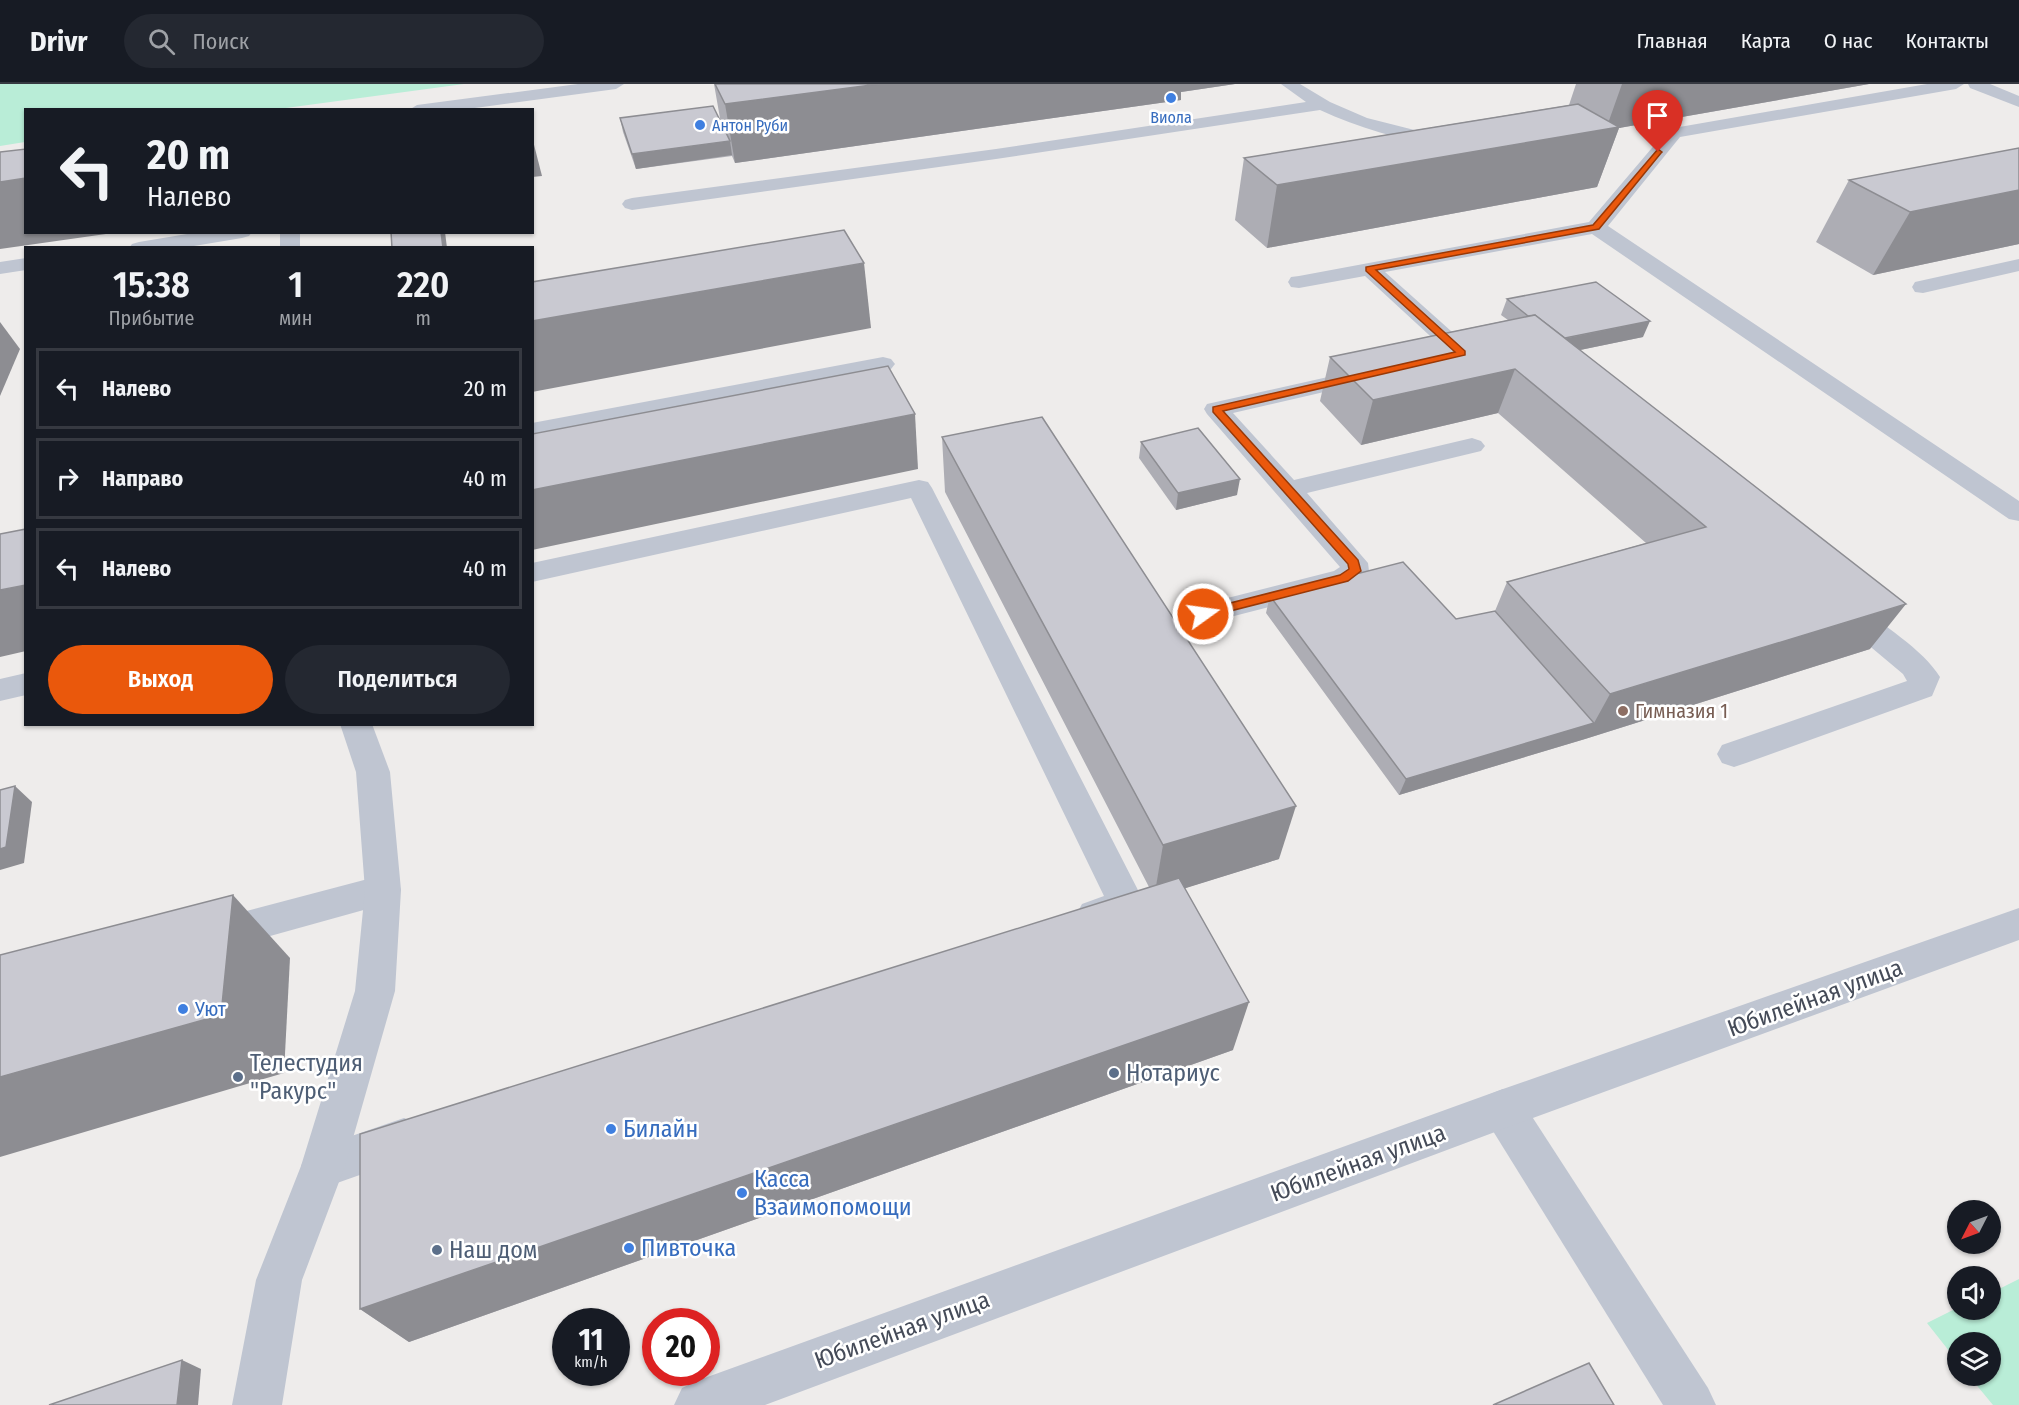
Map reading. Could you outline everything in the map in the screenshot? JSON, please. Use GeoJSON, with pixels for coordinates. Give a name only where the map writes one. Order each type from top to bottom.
{"type":"FeatureCollection","features":[{"type":"Feature","properties":{"kind":"street"},"geometry":{"type":"LineString","coordinates":[[428,108],[616,84]]}},
{"type":"Feature","properties":{"kind":"street"},"geometry":{"type":"LineString","coordinates":[[1292,86],[1318,84]]}},
{"type":"Feature","properties":{"kind":"street"},"geometry":{"type":"LineString","coordinates":[[1299,282],[1596,227],[1674,133],[1956,84]]}},
{"type":"Feature","properties":{"kind":"street"},"geometry":{"type":"LineString","coordinates":[[1976,84],[2019,102]]}},
{"type":"Feature","properties":{"kind":"street"},"geometry":{"type":"LineString","coordinates":[[1292,86],[1320,105],[1390,132],[1460,145]]}},
{"type":"Feature","properties":{"kind":"street"},"geometry":{"type":"LineString","coordinates":[[632,204],[1008,152],[1320,105]]}},
{"type":"Feature","properties":{"kind":"street"},"geometry":{"type":"LineString","coordinates":[[1596,227],[2019,513]]}},
{"type":"Feature","properties":{"kind":"street"},"geometry":{"type":"LineString","coordinates":[[152,246],[229,234]]}},
{"type":"Feature","properties":{"kind":"street"},"geometry":{"type":"LineString","coordinates":[[0,268],[24,264]]}},
{"type":"Feature","properties":{"kind":"street"},"geometry":{"type":"LineString","coordinates":[[1923,287],[2019,266]]}},
{"type":"Feature","properties":{"kind":"street"},"geometry":{"type":"LineString","coordinates":[[1369,269],[1472,351],[1427,361]]}},
{"type":"Feature","properties":{"kind":"street"},"geometry":{"type":"LineString","coordinates":[[534,431],[883,364]]}},
{"type":"Feature","properties":{"kind":"street"},"geometry":{"type":"LineString","coordinates":[[1203,614],[1344,578],[1355,571],[1354,563],[1216,410],[1392,369]]}},
{"type":"Feature","properties":{"kind":"street"},"geometry":{"type":"LineString","coordinates":[[1287,490],[1472,446]]}},
{"type":"Feature","properties":{"kind":"street"},"geometry":{"type":"LineString","coordinates":[[534,573],[919,488],[1127,905],[1067,924]]}},
{"type":"Feature","properties":{"kind":"street"},"geometry":{"type":"LineString","coordinates":[[1734,754],[1921,688],[1924,677],[1914,666],[1822,592]]}},
{"type":"Feature","properties":{"kind":"street"},"geometry":{"type":"LineString","coordinates":[[0,690],[24,684]]}},
{"type":"Feature","properties":{"kind":"street"},"geometry":{"type":"LineString","coordinates":[[257,1405],[279,1280],[323,1166],[375,991],[383,891],[373,772],[357,726]]}},
{"type":"Feature","properties":{"kind":"street"},"geometry":{"type":"LineString","coordinates":[[180,945],[383,891]]}},
{"type":"Feature","properties":{"kind":"street","name":"Юбилейная улица"},"geometry":{"type":"LineString","coordinates":[[699,1405],[1503,1109],[2019,924]]}},
{"type":"Feature","properties":{"kind":"street"},"geometry":{"type":"LineString","coordinates":[[1503,1109],[1691,1405]]}},
{"type":"Feature","properties":{"kind":"street"},"geometry":{"type":"LineString","coordinates":[[323,1166],[436,1129]]}},
{"type":"Feature","properties":{"kind":"green space"},"geometry":{"type":"Polygon","coordinates":[[[0,84],[464,84],[286,108],[24,108],[24,142],[0,146],[0,84]]]}},
{"type":"Feature","properties":{"kind":"green space"},"geometry":{"type":"Polygon","coordinates":[[[2019,1279],[2019,1405],[1993,1405],[1977,1386],[2001,1386],[2001,1332],[1947,1332],[1947,1348],[1927,1323],[1947,1313],[1947,1320],[2001,1320],[2001,1288],[2019,1279]]]}},
{"type":"Feature","properties":{"kind":"building"},"geometry":{"type":"Polygon","coordinates":[[[715,84],[879,84],[725,104],[715,84]]]}},
{"type":"Feature","properties":{"kind":"building"},"geometry":{"type":"Polygon","coordinates":[[[1578,104],[1619,127],[1277,185],[1244,158],[1578,104]]]}},
{"type":"Feature","properties":{"kind":"building"},"geometry":{"type":"Polygon","coordinates":[[[713,106],[730,141],[632,154],[620,118],[713,106]]]}},
{"type":"Feature","properties":{"kind":"building"},"geometry":{"type":"Polygon","coordinates":[[[2019,148],[2019,190],[1910,212],[1849,180],[2019,148]]]}},
{"type":"Feature","properties":{"kind":"building"},"geometry":{"type":"Polygon","coordinates":[[[24,149],[24,178],[0,182],[0,152],[24,149]]]}},
{"type":"Feature","properties":{"kind":"building"},"geometry":{"type":"Polygon","coordinates":[[[844,230],[864,263],[534,321],[534,282],[844,230]]]}},
{"type":"Feature","properties":{"kind":"building"},"geometry":{"type":"Polygon","coordinates":[[[391,234],[441,234],[443,246],[392,246],[391,234]]]}},
{"type":"Feature","properties":{"kind":"building"},"geometry":{"type":"Polygon","coordinates":[[[1596,282],[1650,321],[1565,338],[1535,315],[1528,316],[1507,299],[1596,282]]]}},
{"type":"Feature","properties":{"kind":"building"},"geometry":{"type":"Polygon","coordinates":[[[1535,315],[1906,604],[1610,694],[1507,582],[1706,527],[1515,369],[1373,400],[1330,357],[1535,315]]]}},
{"type":"Feature","properties":{"kind":"building"},"geometry":{"type":"Polygon","coordinates":[[[888,366],[915,414],[534,490],[534,434],[888,366]]]}},
{"type":"Feature","properties":{"kind":"building"},"geometry":{"type":"Polygon","coordinates":[[[1042,417],[1296,806],[1163,845],[942,437],[1042,417]]]}},
{"type":"Feature","properties":{"kind":"building"},"geometry":{"type":"Polygon","coordinates":[[[1198,428],[1240,479],[1178,493],[1141,442],[1198,428]]]}},
{"type":"Feature","properties":{"kind":"building"},"geometry":{"type":"Polygon","coordinates":[[[24,529],[24,585],[0,590],[0,534],[24,529]]]}},
{"type":"Feature","properties":{"kind":"building"},"geometry":{"type":"Polygon","coordinates":[[[1403,562],[1456,619],[1495,611],[1594,723],[1406,779],[1270,596],[1403,562]]]}},
{"type":"Feature","properties":{"kind":"building"},"geometry":{"type":"Polygon","coordinates":[[[15,786],[6,847],[0,849],[0,790],[15,786]]]}},
{"type":"Feature","properties":{"kind":"building"},"geometry":{"type":"Polygon","coordinates":[[[1179,878],[1249,1002],[360,1309],[360,1134],[1179,878]]]}},
{"type":"Feature","properties":{"kind":"building"},"geometry":{"type":"Polygon","coordinates":[[[233,895],[221,1015],[0,1077],[0,955],[233,895]]]}},
{"type":"Feature","properties":{"kind":"building"},"geometry":{"type":"Polygon","coordinates":[[[182,1360],[177,1405],[49,1405],[182,1360]]]}},
{"type":"Feature","properties":{"kind":"building"},"geometry":{"type":"Polygon","coordinates":[[[1589,1363],[1614,1405],[1493,1405],[1589,1363]]]}},
{"type":"Feature","properties":{"kind":"place","name":"Виола"},"geometry":{"type":"Point","coordinates":[1171,98]}},
{"type":"Feature","properties":{"kind":"place","name":"Антон Руби"},"geometry":{"type":"Point","coordinates":[700,125]}},
{"type":"Feature","properties":{"kind":"place","name":"Гимназия 1"},"geometry":{"type":"Point","coordinates":[1623,711]}},
{"type":"Feature","properties":{"kind":"place","name":"Уют"},"geometry":{"type":"Point","coordinates":[183,1009]}},
{"type":"Feature","properties":{"kind":"place","name":"Нотариус"},"geometry":{"type":"Point","coordinates":[1114,1073]}},
{"type":"Feature","properties":{"kind":"place","name":"Телестудия \"Ракурс\""},"geometry":{"type":"Point","coordinates":[238,1077]}},
{"type":"Feature","properties":{"kind":"place","name":"Билайн"},"geometry":{"type":"Point","coordinates":[611,1129]}},
{"type":"Feature","properties":{"kind":"place","name":"Касса Взаимопомощи"},"geometry":{"type":"Point","coordinates":[742,1193]}},
{"type":"Feature","properties":{"kind":"place","name":"Пивточка"},"geometry":{"type":"Point","coordinates":[629,1248]}},
{"type":"Feature","properties":{"kind":"place","name":"Наш дом"},"geometry":{"type":"Point","coordinates":[437,1250]}},
{"type":"Feature","properties":{"kind":"route"},"geometry":{"type":"LineString","coordinates":[[1203,614],[1344,578],[1355,571],[1354,563],[1216,410],[1462,353],[1369,269],[1596,227],[1658,152]]}}]}
